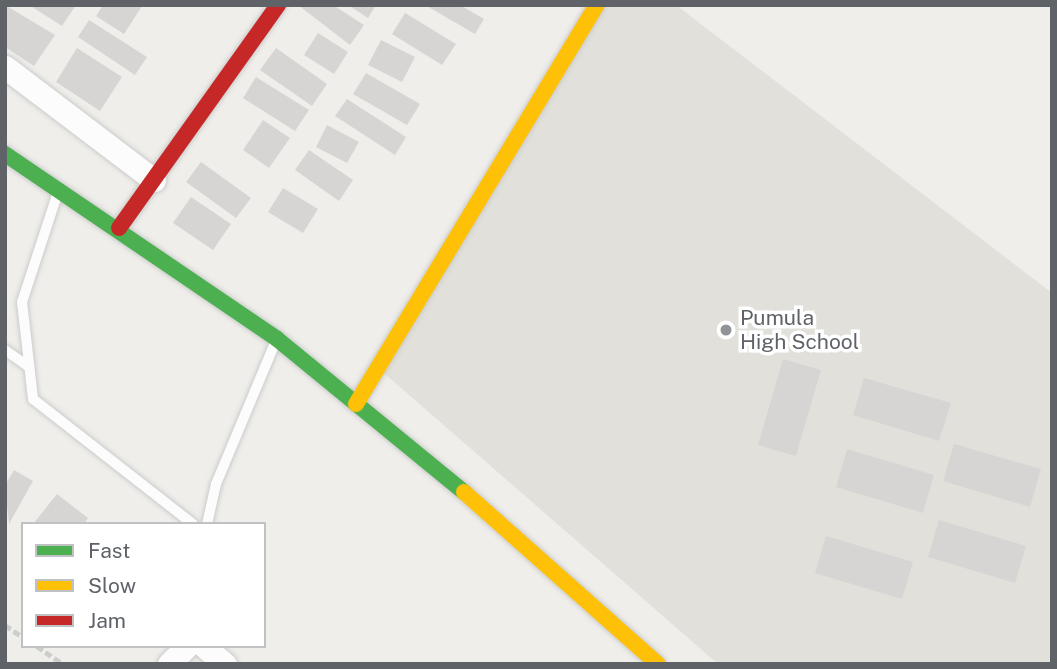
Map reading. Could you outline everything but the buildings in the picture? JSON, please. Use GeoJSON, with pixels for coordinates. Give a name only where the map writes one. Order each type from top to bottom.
{"type":"FeatureCollection","features":[{"type":"Feature","properties":{"kind":"street"},"geometry":{"type":"LineString","coordinates":[[119,228],[278,5]]}},
{"type":"Feature","properties":{"kind":"street"},"geometry":{"type":"LineString","coordinates":[[356,404],[597,5]]}},
{"type":"Feature","properties":{"kind":"street"},"geometry":{"type":"LineString","coordinates":[[5,67],[154,180]]}},
{"type":"Feature","properties":{"kind":"street"},"geometry":{"type":"LineString","coordinates":[[5,154],[119,228],[277,339],[658,664]]}},
{"type":"Feature","properties":{"kind":"street"},"geometry":{"type":"LineString","coordinates":[[169,664],[185,648]]}},
{"type":"Feature","properties":{"kind":"street"},"geometry":{"type":"LineString","coordinates":[[206,648],[225,664]]}},
{"type":"Feature","properties":{"kind":"lane"},"geometry":{"type":"LineString","coordinates":[[59,190],[22,302],[33,398],[189,522]]}},
{"type":"Feature","properties":{"kind":"lane"},"geometry":{"type":"LineString","coordinates":[[207,522],[216,484],[277,339]]}},
{"type":"Feature","properties":{"kind":"lane"},"geometry":{"type":"LineString","coordinates":[[5,350],[29,367]]}},
{"type":"Feature","properties":{"kind":"path"},"geometry":{"type":"LineString","coordinates":[[5,625],[21,636]]}},
{"type":"Feature","properties":{"kind":"path"},"geometry":{"type":"LineString","coordinates":[[40,648],[63,664]]}},
{"type":"Feature","properties":{"kind":"shaded area","name":"Pumula High School"},"geometry":{"type":"Polygon","coordinates":[[[605,5],[676,5],[1052,293],[1052,664],[718,664],[377,367],[605,5]]]}},
{"type":"Feature","properties":{"kind":"traffic: fast"},"geometry":{"type":"LineString","coordinates":[[5,154],[277,339],[464,492]]}},
{"type":"Feature","properties":{"kind":"traffic: slow"},"geometry":{"type":"LineString","coordinates":[[356,404],[597,5]]}},
{"type":"Feature","properties":{"kind":"traffic: slow"},"geometry":{"type":"LineString","coordinates":[[464,492],[658,664]]}},
{"type":"Feature","properties":{"kind":"traffic: jam"},"geometry":{"type":"LineString","coordinates":[[119,228],[278,5]]}},
{"type":"Feature","properties":{"kind":"place","name":"Pumula High School"},"geometry":{"type":"Point","coordinates":[726,330]}}]}
